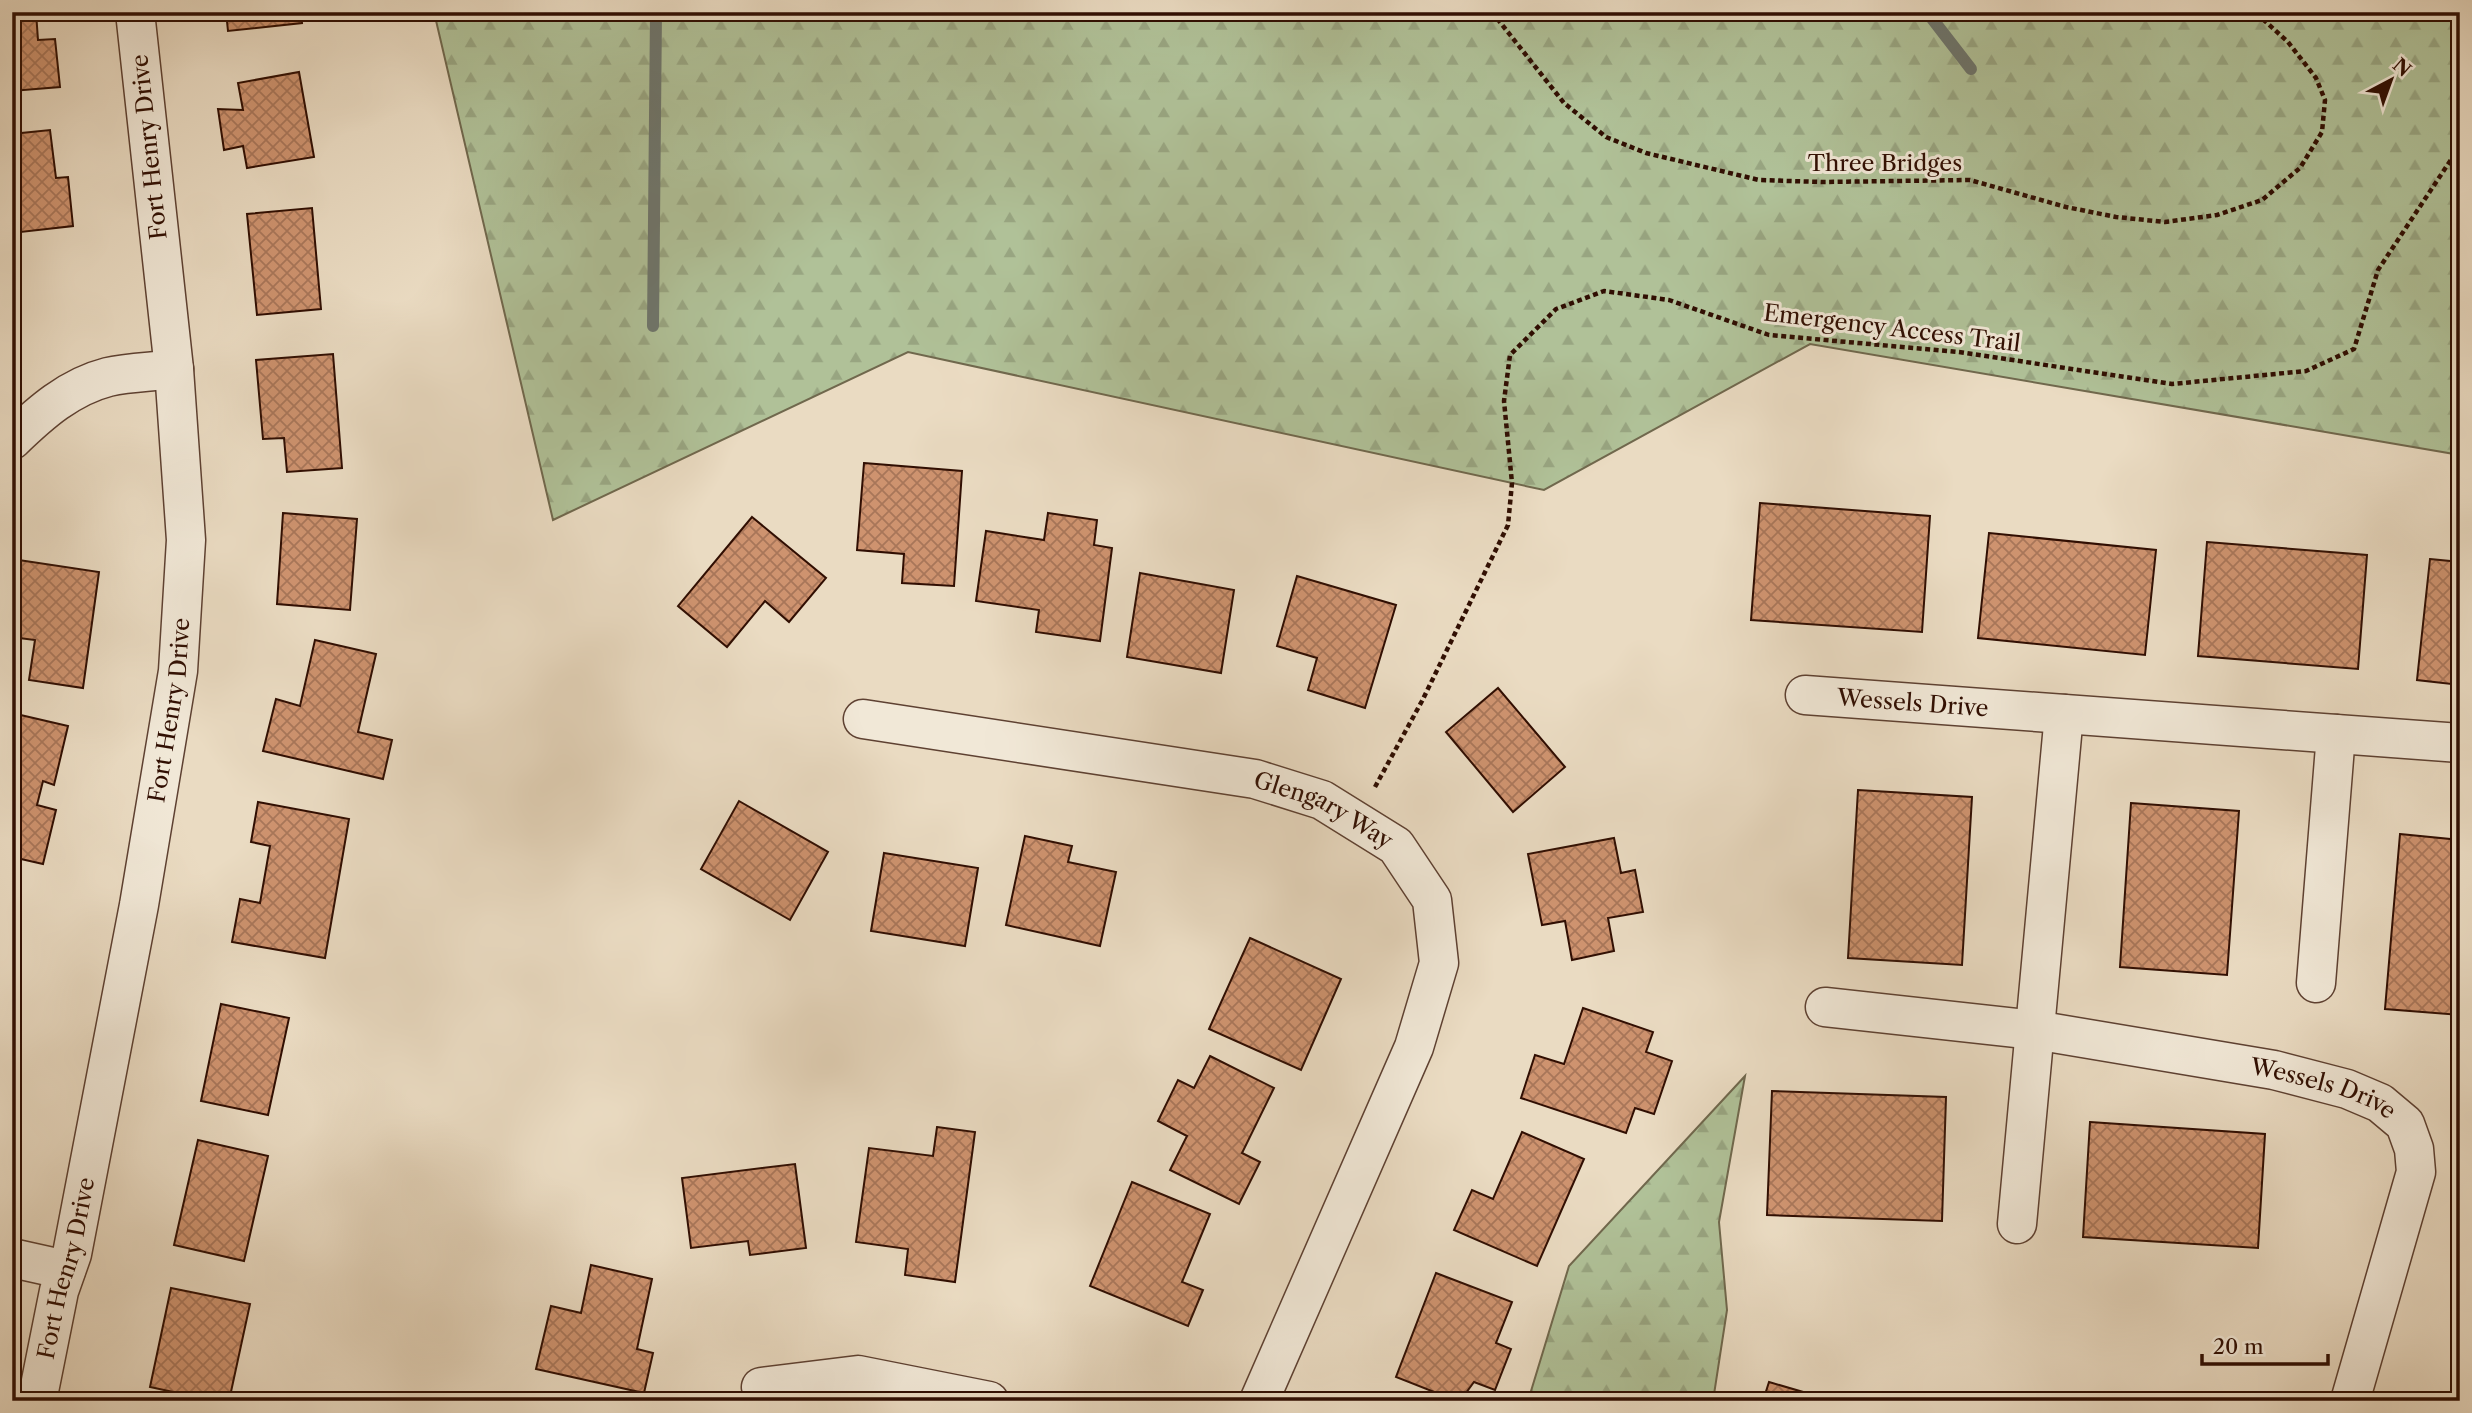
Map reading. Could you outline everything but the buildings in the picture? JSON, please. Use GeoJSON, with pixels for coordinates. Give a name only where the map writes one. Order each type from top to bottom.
{"type":"FeatureCollection","features":[{"type":"Feature","properties":{"kind":"street","name":"Fort Henry Drive"},"geometry":{"type":"LineString","coordinates":[[37,1401],[59,1291],[72,1254],[139,905],[178,670],[186,540],[174,369],[135,12]]}},
{"type":"Feature","properties":{"kind":"street"},"geometry":{"type":"LineString","coordinates":[[12,440],[40,414],[73,390],[108,377],[174,369]]}},
{"type":"Feature","properties":{"kind":"street","name":"Wessels Drive"},"geometry":{"type":"LineString","coordinates":[[1805,695],[2460,743]]}},
{"type":"Feature","properties":{"kind":"street"},"geometry":{"type":"LineString","coordinates":[[2017,1224],[2064,714]]}},
{"type":"Feature","properties":{"kind":"street","name":"Glengary Way"},"geometry":{"type":"LineString","coordinates":[[863,719],[1255,779],[1322,800],[1396,846],[1432,900],[1439,963],[1414,1047],[1259,1401]]}},
{"type":"Feature","properties":{"kind":"street"},"geometry":{"type":"LineString","coordinates":[[2316,983],[2336,734]]}},
{"type":"Feature","properties":{"kind":"street","name":"Wessels Drive"},"geometry":{"type":"LineString","coordinates":[[1825,1007],[2035,1031],[2274,1070],[2380,1103],[2405,1124],[2414,1149],[2416,1172],[2350,1401]]}},
{"type":"Feature","properties":{"kind":"street"},"geometry":{"type":"LineString","coordinates":[[12,1258],[66,1270]]}},
{"type":"Feature","properties":{"kind":"street"},"geometry":{"type":"LineString","coordinates":[[761,1387],[858,1375],[989,1401]]}},
{"type":"Feature","properties":{"kind":"path","name":"Three Bridges"},"geometry":{"type":"LineString","coordinates":[[1492,12],[1564,103],[1606,137],[1646,153],[1759,180],[1970,180],[2066,207],[2116,217],[2165,222],[2217,215],[2262,200],[2300,168],[2322,132],[2325,100],[2315,78],[2288,42],[2255,12]]}},
{"type":"Feature","properties":{"kind":"path","name":"Emergency Access Trail"},"geometry":{"type":"LineString","coordinates":[[1356,821],[1422,701],[1508,525],[1512,483],[1504,401],[1510,355],[1556,309],[1604,291],[1668,300],[1769,335],[1959,352],[2172,384],[2306,371],[2354,349],[2378,270],[2460,146]]}},
{"type":"Feature","properties":{"kind":"green space"},"geometry":{"type":"Polygon","coordinates":[[[434,12],[2460,12],[2460,455],[1810,344],[1544,490],[908,352],[553,520],[434,12]]]}},
{"type":"Feature","properties":{"kind":"green space"},"geometry":{"type":"Polygon","coordinates":[[[1745,1076],[1719,1222],[1727,1310],[1713,1401],[1528,1401],[1569,1266],[1745,1076]]]}},
{"type":"Feature","properties":{"kind":"waterway"},"geometry":{"type":"LineString","coordinates":[[653,326],[656,12]]}},
{"type":"Feature","properties":{"kind":"waterway"},"geometry":{"type":"LineString","coordinates":[[1927,12],[1971,69]]}}]}
